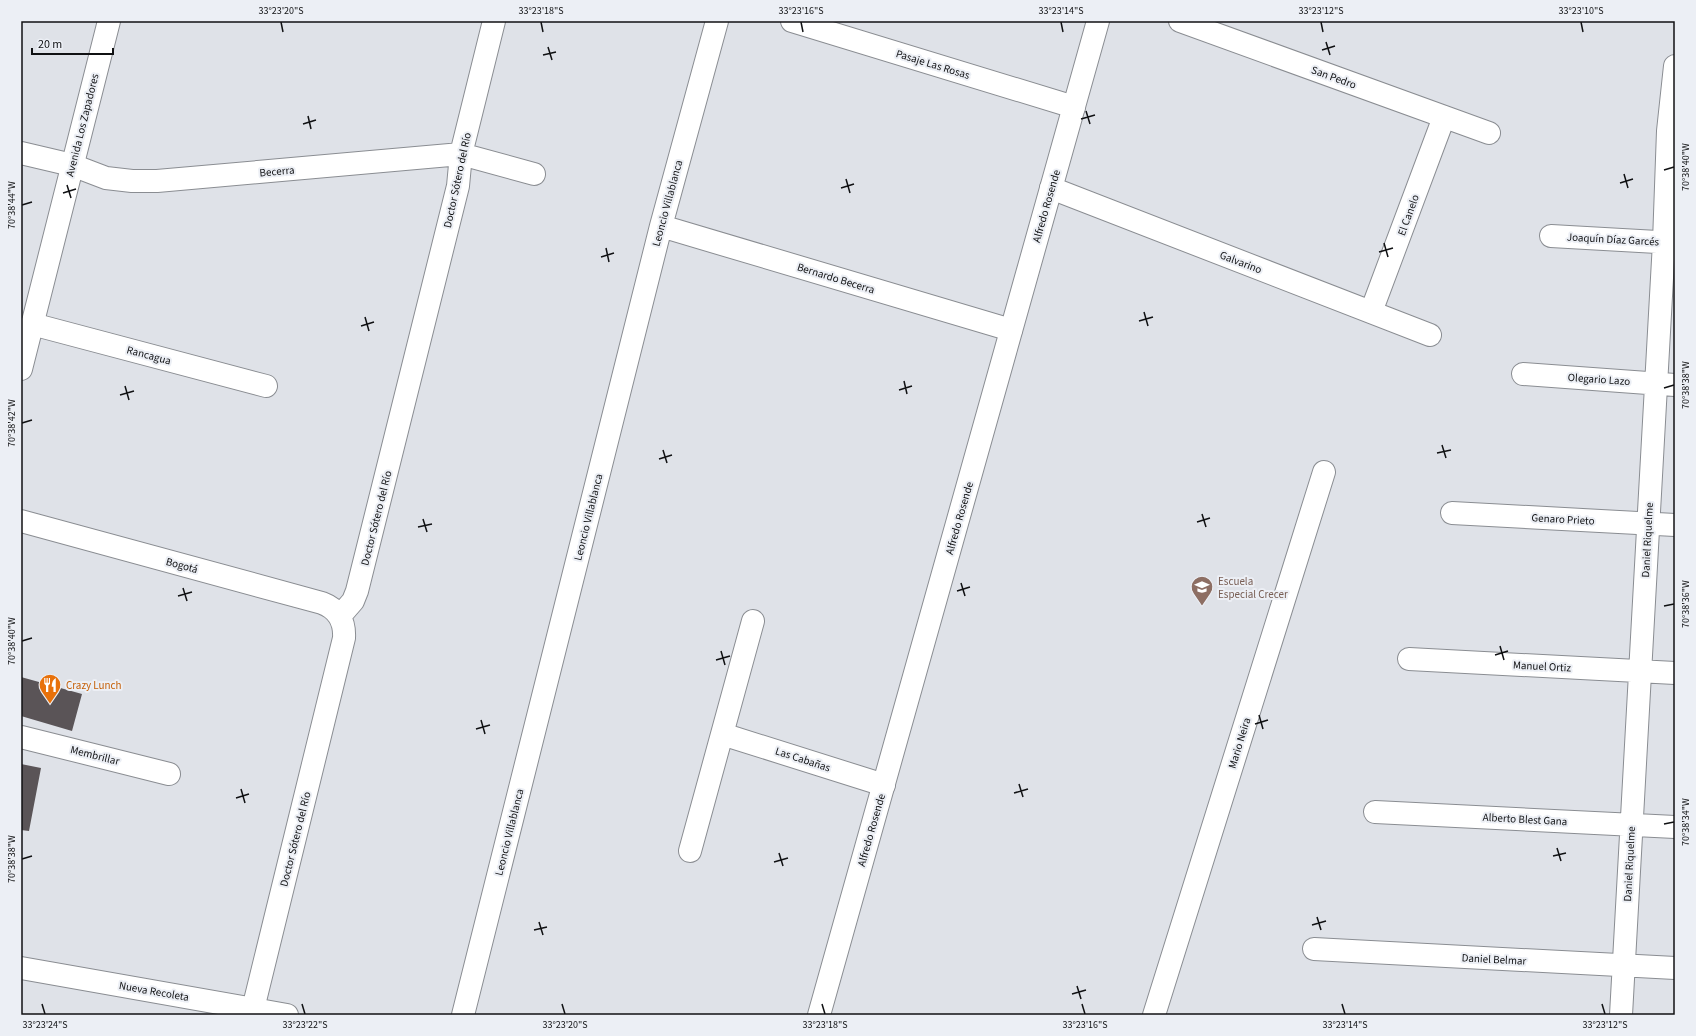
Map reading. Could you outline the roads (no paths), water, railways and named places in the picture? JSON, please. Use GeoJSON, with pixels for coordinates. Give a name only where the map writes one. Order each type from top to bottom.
{"type":"FeatureCollection","features":[{"type":"Feature","properties":{"kind":"street","name":"Avenida Los Zapadores"},"geometry":{"type":"LineString","coordinates":[[21,369],[109,21]]}},
{"type":"Feature","properties":{"kind":"street","name":"Doctor Sótero del Río"},"geometry":{"type":"LineString","coordinates":[[253,1009],[344,638],[345,630],[340,616],[353,600],[357,591],[458,186],[461,154],[494,21]]}},
{"type":"Feature","properties":{"kind":"street","name":"Leoncio Villablanca"},"geometry":{"type":"LineString","coordinates":[[462,1015],[661,226],[717,21]]}},
{"type":"Feature","properties":{"kind":"street","name":"Pasaje Las Rosas"},"geometry":{"type":"LineString","coordinates":[[792,21],[1074,107]]}},
{"type":"Feature","properties":{"kind":"street","name":"Alfredo Rosende"},"geometry":{"type":"LineString","coordinates":[[819,1015],[1098,21]]}},
{"type":"Feature","properties":{"kind":"street","name":"San Pedro"},"geometry":{"type":"LineString","coordinates":[[1180,21],[1489,133]]}},
{"type":"Feature","properties":{"kind":"street","name":"Daniel Riquelme"},"geometry":{"type":"LineString","coordinates":[[1621,1015],[1648,523],[1665,384],[1675,66]]}},
{"type":"Feature","properties":{"kind":"street","name":"El Canelo"},"geometry":{"type":"LineString","coordinates":[[1372,312],[1444,117]]}},
{"type":"Feature","properties":{"kind":"street","name":"Becerra"},"geometry":{"type":"LineString","coordinates":[[21,153],[72,165],[106,178],[132,182],[461,154],[534,174]]}},
{"type":"Feature","properties":{"kind":"street","name":"Galvarino"},"geometry":{"type":"LineString","coordinates":[[1051,188],[1430,335]]}},
{"type":"Feature","properties":{"kind":"street","name":"Bernardo Becerra"},"geometry":{"type":"LineString","coordinates":[[661,226],[1011,330]]}},
{"type":"Feature","properties":{"kind":"street","name":"Joaquín Díaz Garcés"},"geometry":{"type":"LineString","coordinates":[[1551,236],[1669,243]]}},
{"type":"Feature","properties":{"kind":"street","name":"Rancagua"},"geometry":{"type":"LineString","coordinates":[[32,324],[266,386]]}},
{"type":"Feature","properties":{"kind":"street","name":"Olegario Lazo"},"geometry":{"type":"LineString","coordinates":[[1523,374],[1665,384]]}},
{"type":"Feature","properties":{"kind":"street","name":"Mario Neira"},"geometry":{"type":"LineString","coordinates":[[1154,1015],[1324,472]]}},
{"type":"Feature","properties":{"kind":"street","name":"Genaro Prieto"},"geometry":{"type":"LineString","coordinates":[[1452,513],[1675,525]]}},
{"type":"Feature","properties":{"kind":"street","name":"Bogotá"},"geometry":{"type":"LineString","coordinates":[[21,521],[322,603],[329,606],[340,616]]}},
{"type":"Feature","properties":{"kind":"street"},"geometry":{"type":"LineString","coordinates":[[690,851],[753,621]]}},
{"type":"Feature","properties":{"kind":"street","name":"Manuel Ortiz"},"geometry":{"type":"LineString","coordinates":[[1409,659],[1675,673]]}},
{"type":"Feature","properties":{"kind":"street","name":"Las Cabañas"},"geometry":{"type":"LineString","coordinates":[[722,734],[884,785]]}},
{"type":"Feature","properties":{"kind":"street","name":"Membrillar"},"geometry":{"type":"LineString","coordinates":[[21,737],[169,774]]}},
{"type":"Feature","properties":{"kind":"street","name":"Alberto Blest Gana"},"geometry":{"type":"LineString","coordinates":[[1375,812],[1675,827]]}},
{"type":"Feature","properties":{"kind":"street","name":"Daniel Belmar"},"geometry":{"type":"LineString","coordinates":[[1314,949],[1675,968]]}},
{"type":"Feature","properties":{"kind":"street","name":"Nueva Recoleta"},"geometry":{"type":"LineString","coordinates":[[21,968],[287,1015]]}},
{"type":"Feature","properties":{"kind":"place","name":"Escuela Especial Crecer"},"geometry":{"type":"Point","coordinates":[1202,606]}},
{"type":"Feature","properties":{"kind":"place","name":"Crazy Lunch"},"geometry":{"type":"Point","coordinates":[50,704]}}]}
